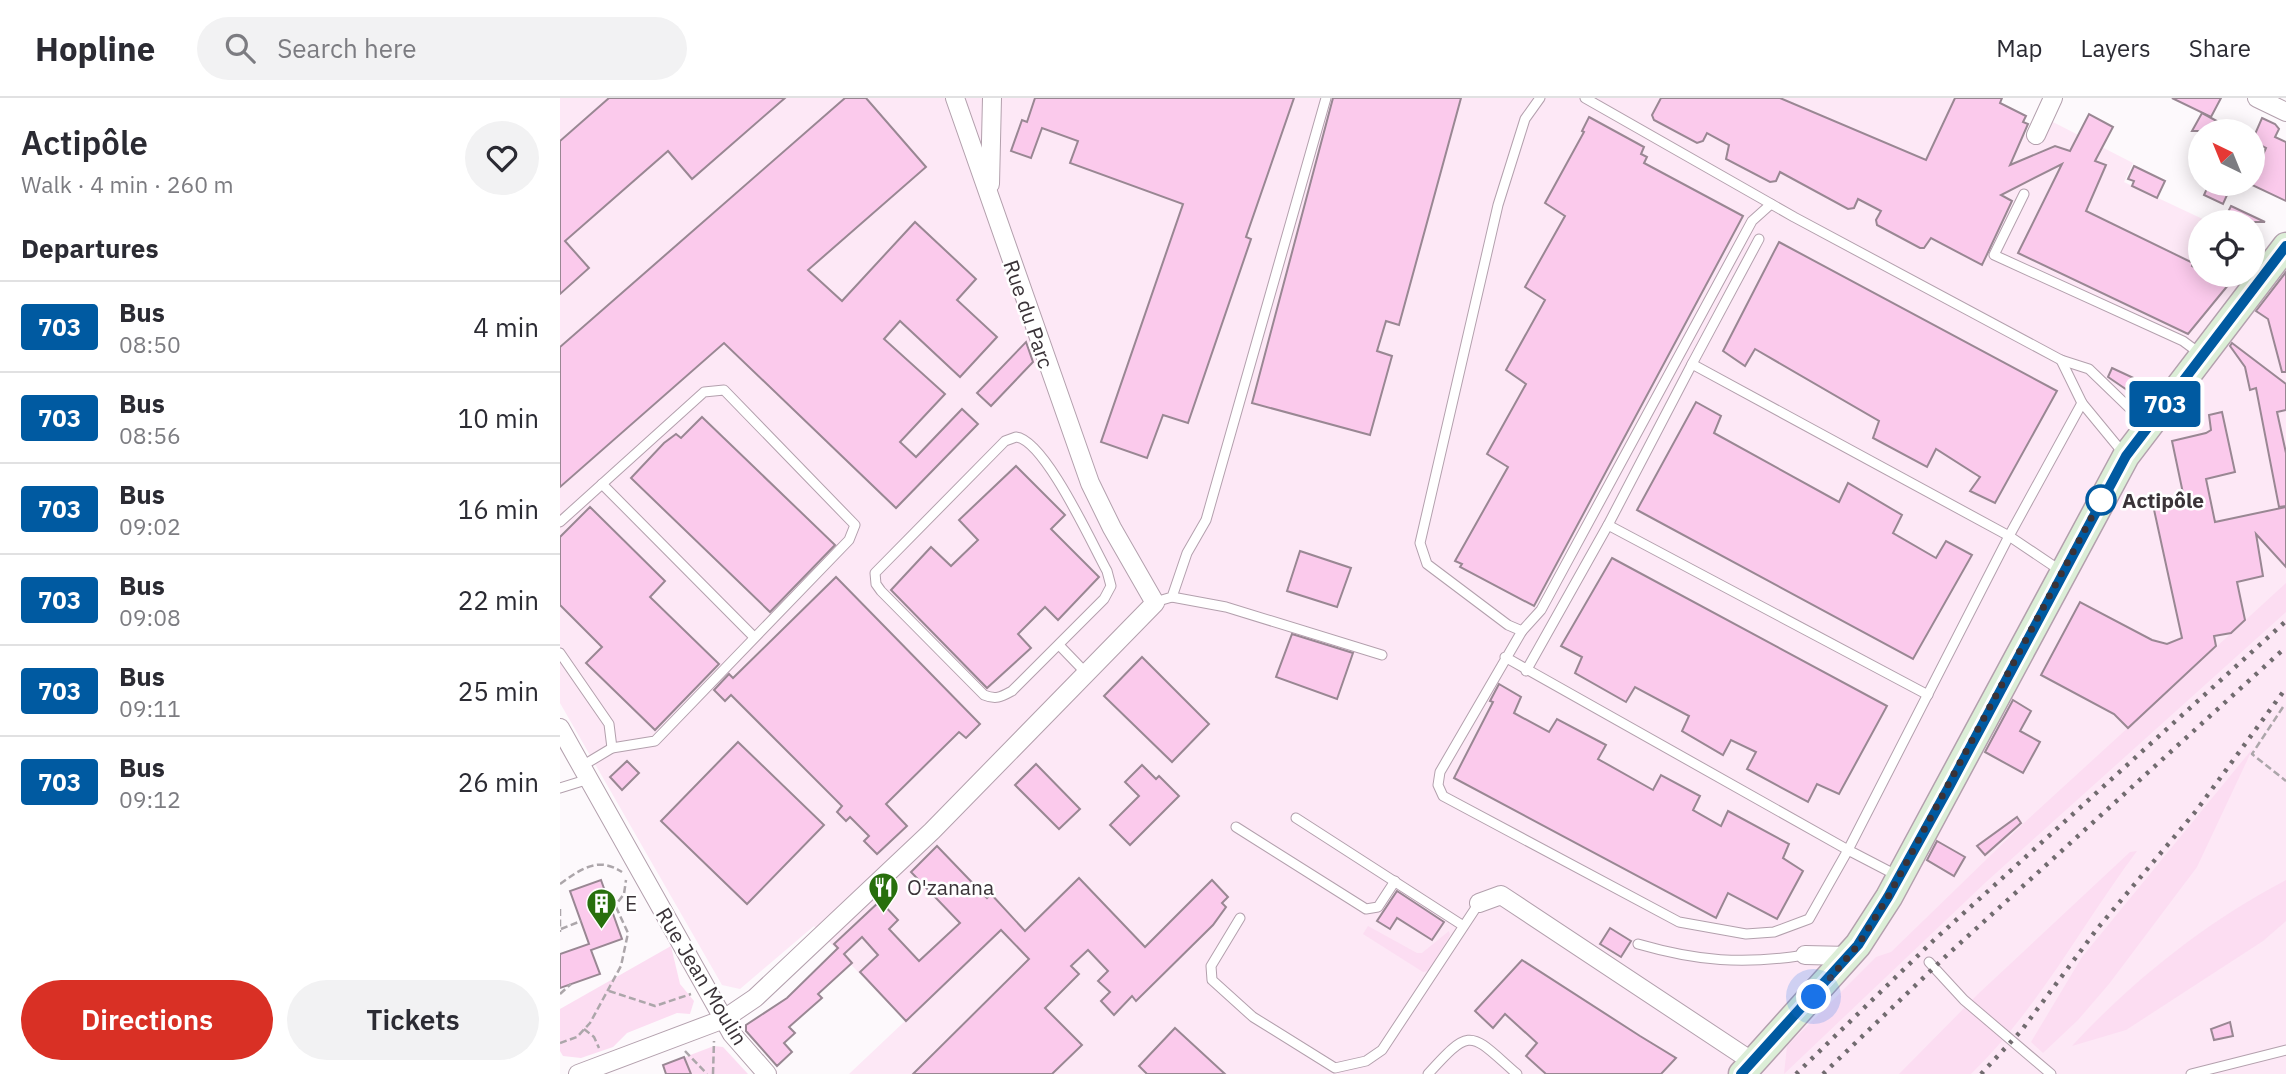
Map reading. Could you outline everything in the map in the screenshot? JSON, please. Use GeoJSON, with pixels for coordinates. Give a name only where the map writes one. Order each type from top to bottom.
{"type":"FeatureCollection","features":[{"type":"Feature","properties":{"kind":"street","name":"Rue du Parc"},"geometry":{"type":"LineString","coordinates":[[955,98],[1066,420],[1112,528],[1163,600]]}},
{"type":"Feature","properties":{"kind":"street"},"geometry":{"type":"LineString","coordinates":[[990,195],[992,98]]}},
{"type":"Feature","properties":{"kind":"street"},"geometry":{"type":"LineString","coordinates":[[2036,135],[2053,98]]}},
{"type":"Feature","properties":{"kind":"street"},"geometry":{"type":"LineString","coordinates":[[2257,98],[2286,112]]}},
{"type":"Feature","properties":{"kind":"street"},"geometry":{"type":"LineString","coordinates":[[1479,903],[1501,895],[1747,1068],[1849,956],[1899,877],[2126,456],[2286,246]]}},
{"type":"Feature","properties":{"kind":"street"},"geometry":{"type":"LineString","coordinates":[[578,1074],[724,1019],[755,998],[932,831],[1086,673],[1163,600]]}},
{"type":"Feature","properties":{"kind":"street","name":"Rue Jean Moulin"},"geometry":{"type":"LineString","coordinates":[[560,728],[732,1034],[767,1074]]}},
{"type":"Feature","properties":{"kind":"street"},"geometry":{"type":"LineString","coordinates":[[1805,955],[1849,956]]}},
{"type":"Feature","properties":{"kind":"lane"},"geometry":{"type":"LineString","coordinates":[[1326,98],[1206,520],[1163,600],[1226,607],[1382,655]]}},
{"type":"Feature","properties":{"kind":"lane"},"geometry":{"type":"LineString","coordinates":[[1522,631],[1508,625],[1427,564],[1420,543],[1497,205],[1525,119],[1540,98]]}},
{"type":"Feature","properties":{"kind":"lane"},"geometry":{"type":"LineString","coordinates":[[1585,98],[1771,204],[2061,360],[2089,369],[2149,426]]}},
{"type":"Feature","properties":{"kind":"lane"},"geometry":{"type":"LineString","coordinates":[[2024,194],[1994,255],[2183,341],[2203,356]]}},
{"type":"Feature","properties":{"kind":"lane"},"geometry":{"type":"LineString","coordinates":[[1771,204],[1752,221],[1541,610],[1522,631],[1505,657],[1440,772],[1438,785],[1449,800],[1679,922],[1746,934],[1774,932],[1809,919],[1848,850],[2009,536],[2082,403]]}},
{"type":"Feature","properties":{"kind":"lane"},"geometry":{"type":"LineString","coordinates":[[1526,671],[1608,525],[1759,239]]}},
{"type":"Feature","properties":{"kind":"lane"},"geometry":{"type":"LineString","coordinates":[[2061,360],[2082,403],[2126,456]]}},
{"type":"Feature","properties":{"kind":"lane"},"geometry":{"type":"LineString","coordinates":[[1692,363],[2009,536],[2062,572]]}},
{"type":"Feature","properties":{"kind":"lane"},"geometry":{"type":"LineString","coordinates":[[560,522],[705,392],[724,390],[855,525],[849,540],[655,741],[612,748],[585,773],[560,788]]}},
{"type":"Feature","properties":{"kind":"lane"},"geometry":{"type":"LineString","coordinates":[[1016,437],[1024,438],[1036,447],[1050,467],[1111,578],[1108,594],[1059,645],[1012,691],[1000,698],[991,698],[984,695],[876,584],[875,573],[879,568],[1005,441],[1016,437]]}},
{"type":"Feature","properties":{"kind":"lane"},"geometry":{"type":"LineString","coordinates":[[602,484],[754,637]]}},
{"type":"Feature","properties":{"kind":"lane"},"geometry":{"type":"LineString","coordinates":[[1608,525],[1928,695]]}},
{"type":"Feature","properties":{"kind":"lane"},"geometry":{"type":"LineString","coordinates":[[1059,645],[1086,673]]}},
{"type":"Feature","properties":{"kind":"lane"},"geometry":{"type":"LineString","coordinates":[[560,653],[609,724],[612,748]]}},
{"type":"Feature","properties":{"kind":"lane"},"geometry":{"type":"LineString","coordinates":[[1505,657],[1899,877]]}},
{"type":"Feature","properties":{"kind":"lane"},"geometry":{"type":"LineString","coordinates":[[1296,818],[1462,925]]}},
{"type":"Feature","properties":{"kind":"lane"},"geometry":{"type":"LineString","coordinates":[[1236,827],[1366,909],[1378,907],[1395,881]]}},
{"type":"Feature","properties":{"kind":"lane"},"geometry":{"type":"LineString","coordinates":[[1240,918],[1211,966],[1212,980],[1260,1023],[1335,1068],[1366,1061],[1382,1050],[1479,903]]}},
{"type":"Feature","properties":{"kind":"lane"},"geometry":{"type":"LineString","coordinates":[[1638,944],[1666,952],[1736,962],[1805,955]]}},
{"type":"Feature","properties":{"kind":"lane"},"geometry":{"type":"LineString","coordinates":[[1929,962],[1964,1000],[2051,1074]]}},
{"type":"Feature","properties":{"kind":"lane"},"geometry":{"type":"LineString","coordinates":[[1428,1074],[1455,1044],[1468,1040],[1480,1041],[1517,1074]]}},
{"type":"Feature","properties":{"kind":"lane"},"geometry":{"type":"LineString","coordinates":[[2191,1074],[2286,1049]]}},
{"type":"Feature","properties":{"kind":"path"},"geometry":{"type":"LineString","coordinates":[[2283,707],[2252,754],[2286,781]]}},
{"type":"Feature","properties":{"kind":"path"},"geometry":{"type":"LineString","coordinates":[[560,884],[597,863],[610,863],[627,873],[624,894],[614,908],[628,933],[628,944],[609,991],[577,1037],[560,1043]]}},
{"type":"Feature","properties":{"kind":"path"},"geometry":{"type":"LineString","coordinates":[[560,909],[560,930],[581,921]]}},
{"type":"Feature","properties":{"kind":"path"},"geometry":{"type":"LineString","coordinates":[[560,994],[571,985]]}},
{"type":"Feature","properties":{"kind":"path"},"geometry":{"type":"LineString","coordinates":[[609,991],[655,1006],[688,994],[695,995],[703,1007],[715,1002]]}},
{"type":"Feature","properties":{"kind":"path"},"geometry":{"type":"LineString","coordinates":[[713,1074],[714,1040],[724,1019]]}},
{"type":"Feature","properties":{"kind":"path"},"geometry":{"type":"LineString","coordinates":[[584,1029],[593,1037],[604,1064]]}},
{"type":"Feature","properties":{"kind":"path"},"geometry":{"type":"LineString","coordinates":[[673,1039],[707,1074]]}},
{"type":"Feature","properties":{"kind":"shaded area"},"geometry":{"type":"Polygon","coordinates":[[[560,98],[1951,98],[2041,142],[2051,121],[2133,163],[2124,182],[2188,212],[2188,287],[2265,287],[2265,249],[2286,258],[2286,1074],[849,1074],[905,1021],[814,926],[740,989],[722,985],[560,703],[560,98]]]}},
{"type":"Feature","properties":{"kind":"shaded area"},"geometry":{"type":"Polygon","coordinates":[[[2286,583],[2286,612],[1986,882],[1784,1074],[1787,1046],[1876,957],[1891,952],[2025,822],[2286,583]]]}},
{"type":"Feature","properties":{"kind":"shaded area"},"geometry":{"type":"Polygon","coordinates":[[[2253,748],[2197,867],[2109,984],[2078,1020],[2043,1053],[2031,1042],[2082,957],[2253,748]]]}},
{"type":"Feature","properties":{"kind":"shaded area"},"geometry":{"type":"Polygon","coordinates":[[[2137,851],[2039,994],[2018,1022],[1971,1074],[1899,1074],[1978,994],[2130,852],[2137,851]]]}},
{"type":"Feature","properties":{"kind":"shaded area"},"geometry":{"type":"Polygon","coordinates":[[[2286,880],[2286,921],[2263,941],[2126,1030],[2072,1046],[2120,998],[2172,954],[2227,914],[2286,880]]]}},
{"type":"Feature","properties":{"kind":"shaded area"},"geometry":{"type":"Polygon","coordinates":[[[1368,926],[1417,953],[1422,953],[1449,931],[1450,935],[1429,971],[1423,972],[1363,934],[1368,926]]]}},
{"type":"Feature","properties":{"kind":"shaded area"},"geometry":{"type":"Polygon","coordinates":[[[671,946],[680,984],[694,1001],[690,1014],[677,1013],[627,1033],[613,1047],[581,1058],[563,1056],[560,1051],[560,1009],[671,946]]]}},
{"type":"Feature","properties":{"kind":"shaded area"},"geometry":{"type":"Polygon","coordinates":[[[714,1046],[723,1047],[748,1074],[691,1074],[685,1057],[714,1046]]]}},
{"type":"Feature","properties":{"kind":"building"},"geometry":{"type":"Polygon","coordinates":[[[609,98],[785,98],[692,179],[668,151],[565,241],[589,268],[560,294],[560,141],[609,98]]]}},
{"type":"Feature","properties":{"kind":"building"},"geometry":{"type":"Polygon","coordinates":[[[845,98],[866,98],[926,167],[808,270],[842,301],[915,222],[976,279],[957,300],[997,337],[960,377],[900,321],[884,339],[945,394],[900,442],[916,457],[962,409],[978,424],[896,508],[724,343],[560,487],[560,347],[845,98]]]}},
{"type":"Feature","properties":{"kind":"building"},"geometry":{"type":"Polygon","coordinates":[[[1035,98],[1294,98],[1246,237],[1251,239],[1188,423],[1163,415],[1147,458],[1101,442],[1183,204],[1070,163],[1078,141],[1042,128],[1031,158],[1011,151],[1022,120],[1027,122],[1035,98]]]}},
{"type":"Feature","properties":{"kind":"building"},"geometry":{"type":"Polygon","coordinates":[[[1333,98],[1461,98],[1399,325],[1386,321],[1377,351],[1392,356],[1370,435],[1252,403],[1333,98]]]}},
{"type":"Feature","properties":{"kind":"building"},"geometry":{"type":"Polygon","coordinates":[[[1661,98],[1780,98],[1926,160],[1955,98],[2002,98],[2000,103],[2026,116],[2023,122],[2028,124],[2010,165],[2055,146],[2070,151],[2089,114],[2113,127],[2095,161],[2106,165],[2086,211],[2188,261],[2188,287],[2227,287],[2188,334],[2018,253],[2062,164],[2001,195],[2012,201],[1982,265],[1931,238],[1924,248],[1920,248],[1877,225],[1876,220],[1881,211],[1858,199],[1854,208],[1848,209],[1780,172],[1776,181],[1770,182],[1726,159],[1729,145],[1707,133],[1703,141],[1697,143],[1654,120],[1652,115],[1661,98]]]}},
{"type":"Feature","properties":{"kind":"building"},"geometry":{"type":"Polygon","coordinates":[[[2172,98],[2221,98],[2211,117],[2172,98]]]}},
{"type":"Feature","properties":{"kind":"building"},"geometry":{"type":"Polygon","coordinates":[[[2202,113],[2213,119],[2199,119],[2202,113]]]}},
{"type":"Feature","properties":{"kind":"building"},"geometry":{"type":"Polygon","coordinates":[[[1589,117],[1644,147],[1641,154],[1647,157],[1644,163],[1743,216],[1534,606],[1460,567],[1462,564],[1455,561],[1508,467],[1487,454],[1526,384],[1506,370],[1545,300],[1525,287],[1565,216],[1545,203],[1584,132],[1582,131],[1589,117]]]}},
{"type":"Feature","properties":{"kind":"building"},"geometry":{"type":"Polygon","coordinates":[[[2265,119],[2279,129],[2275,137],[2286,142],[2286,201],[2265,191],[2265,119]]]}},
{"type":"Feature","properties":{"kind":"building"},"geometry":{"type":"Polygon","coordinates":[[[2134,166],[2165,181],[2157,198],[2132,186],[2134,181],[2128,179],[2134,166]]]}},
{"type":"Feature","properties":{"kind":"building"},"geometry":{"type":"Polygon","coordinates":[[[2206,196],[2227,196],[2223,204],[2206,196]]]}},
{"type":"Feature","properties":{"kind":"building"},"geometry":{"type":"Polygon","coordinates":[[[1779,242],[2057,391],[1995,503],[1970,491],[1980,477],[1936,449],[1927,467],[1873,438],[1879,421],[1755,349],[1745,366],[1723,351],[1779,242]]]}},
{"type":"Feature","properties":{"kind":"building"},"geometry":{"type":"Polygon","coordinates":[[[2286,272],[2286,372],[2282,372],[2268,319],[2256,311],[2286,272]]]}},
{"type":"Feature","properties":{"kind":"building"},"geometry":{"type":"Polygon","coordinates":[[[1026,342],[1033,362],[991,406],[977,393],[1026,342]]]}},
{"type":"Feature","properties":{"kind":"building"},"geometry":{"type":"Polygon","coordinates":[[[2232,343],[2286,384],[2286,410],[2277,412],[2286,453],[2286,506],[2279,507],[2256,388],[2250,390],[2245,367],[2230,346],[2232,343]]]}},
{"type":"Feature","properties":{"kind":"building"},"geometry":{"type":"Polygon","coordinates":[[[2112,368],[2140,381],[2133,394],[2108,377],[2112,368]]]}},
{"type":"Feature","properties":{"kind":"building"},"geometry":{"type":"Polygon","coordinates":[[[1696,402],[1721,416],[1714,433],[1839,502],[1848,483],[1902,515],[1893,533],[1936,558],[1946,541],[1972,555],[1913,659],[1637,510],[1696,402]]]}},
{"type":"Feature","properties":{"kind":"building"},"geometry":{"type":"Polygon","coordinates":[[[2222,412],[2235,472],[2206,479],[2215,522],[2286,507],[2286,567],[2256,534],[2263,576],[2237,582],[2245,620],[2231,633],[2214,636],[2216,646],[2128,728],[2114,714],[2041,675],[2080,602],[2152,640],[2167,644],[2182,638],[2153,505],[2184,498],[2172,441],[2206,433],[2211,430],[2209,415],[2222,412]]]}},
{"type":"Feature","properties":{"kind":"building"},"geometry":{"type":"Polygon","coordinates":[[[702,417],[835,545],[770,612],[631,478],[664,443],[676,434],[681,438],[702,417]]]}},
{"type":"Feature","properties":{"kind":"building"},"geometry":{"type":"Polygon","coordinates":[[[1016,466],[1065,515],[1051,529],[1099,577],[1058,620],[1045,607],[1018,634],[1031,648],[987,688],[891,590],[931,547],[951,566],[978,540],[959,520],[1016,466]]]}},
{"type":"Feature","properties":{"kind":"building"},"geometry":{"type":"Polygon","coordinates":[[[590,507],[665,581],[650,597],[719,664],[655,730],[586,663],[602,647],[560,605],[560,537],[590,507]]]}},
{"type":"Feature","properties":{"kind":"building"},"geometry":{"type":"Polygon","coordinates":[[[1300,551],[1351,568],[1337,607],[1287,591],[1300,551]]]}},
{"type":"Feature","properties":{"kind":"building"},"geometry":{"type":"Polygon","coordinates":[[[1612,558],[1887,706],[1839,794],[1817,784],[1808,802],[1747,769],[1756,752],[1731,740],[1723,755],[1682,731],[1689,716],[1635,687],[1626,702],[1575,673],[1582,657],[1561,646],[1612,558]]]}},
{"type":"Feature","properties":{"kind":"building"},"geometry":{"type":"Polygon","coordinates":[[[836,577],[980,724],[966,738],[959,732],[886,804],[907,826],[877,854],[864,841],[869,836],[850,817],[846,821],[837,812],[842,806],[731,695],[725,701],[714,690],[729,674],[733,678],[836,577]]]}},
{"type":"Feature","properties":{"kind":"building"},"geometry":{"type":"Polygon","coordinates":[[[1292,634],[1353,653],[1337,699],[1276,677],[1292,634]]]}},
{"type":"Feature","properties":{"kind":"building"},"geometry":{"type":"Polygon","coordinates":[[[1142,657],[1209,724],[1172,762],[1104,696],[1142,657]]]}},
{"type":"Feature","properties":{"kind":"building"},"geometry":{"type":"Polygon","coordinates":[[[1499,684],[1521,697],[1514,713],[1549,732],[1557,719],[1606,745],[1598,759],[1653,790],[1661,775],[1700,796],[1693,810],[1721,826],[1728,811],[1789,844],[1783,858],[1803,871],[1777,919],[1728,893],[1716,918],[1454,778],[1493,702],[1490,701],[1499,684]]]}},
{"type":"Feature","properties":{"kind":"building"},"geometry":{"type":"Polygon","coordinates":[[[2013,700],[2031,711],[2020,731],[2040,742],[2023,773],[1985,752],[2013,700]]]}},
{"type":"Feature","properties":{"kind":"building"},"geometry":{"type":"Polygon","coordinates":[[[738,742],[824,825],[747,904],[661,821],[738,742]]]}},
{"type":"Feature","properties":{"kind":"building"},"geometry":{"type":"Polygon","coordinates":[[[627,761],[639,773],[622,790],[610,777],[627,761]]]}},
{"type":"Feature","properties":{"kind":"building"},"geometry":{"type":"Polygon","coordinates":[[[1036,764],[1080,809],[1059,829],[1015,785],[1036,764]]]}},
{"type":"Feature","properties":{"kind":"building"},"geometry":{"type":"Polygon","coordinates":[[[1142,765],[1156,779],[1159,776],[1179,796],[1130,845],[1110,825],[1139,796],[1125,782],[1142,765]]]}},
{"type":"Feature","properties":{"kind":"building"},"geometry":{"type":"Polygon","coordinates":[[[2017,817],[2021,823],[1985,855],[1977,846],[2017,817]]]}},
{"type":"Feature","properties":{"kind":"building"},"geometry":{"type":"Polygon","coordinates":[[[1937,841],[1965,857],[1954,876],[1927,860],[1937,841]]]}},
{"type":"Feature","properties":{"kind":"building"},"geometry":{"type":"Polygon","coordinates":[[[937,846],[987,898],[991,894],[1025,931],[1079,878],[1145,947],[1212,880],[1228,897],[1222,903],[1226,907],[1213,925],[1136,1001],[1132,996],[1114,1015],[1101,1001],[1110,992],[1098,981],[1108,971],[1088,950],[1071,966],[1079,974],[1045,1008],[1082,1045],[1052,1074],[913,1074],[1029,959],[1001,930],[906,1021],[860,972],[878,955],[862,937],[844,954],[852,963],[818,994],[822,998],[789,1027],[795,1033],[784,1043],[792,1052],[777,1066],[746,1031],[746,1025],[787,998],[838,948],[834,944],[880,901],[898,920],[889,929],[919,961],[960,923],[911,872],[937,846]]]}},
{"type":"Feature","properties":{"kind":"building","name":"E"},"geometry":{"type":"Polygon","coordinates":[[[601,880],[622,939],[591,950],[600,974],[560,988],[560,954],[589,944],[570,891],[601,880]]]}},
{"type":"Feature","properties":{"kind":"building"},"geometry":{"type":"Polygon","coordinates":[[[1397,891],[1444,922],[1432,940],[1397,918],[1390,929],[1377,921],[1397,891]]]}},
{"type":"Feature","properties":{"kind":"building"},"geometry":{"type":"Polygon","coordinates":[[[1610,928],[1631,941],[1621,957],[1600,944],[1610,928]]]}},
{"type":"Feature","properties":{"kind":"building"},"geometry":{"type":"Polygon","coordinates":[[[1522,960],[1676,1058],[1661,1074],[1546,1074],[1526,1056],[1537,1043],[1505,1014],[1493,1028],[1475,1011],[1522,960]]]}},
{"type":"Feature","properties":{"kind":"building"},"geometry":{"type":"Polygon","coordinates":[[[2230,1022],[2233,1036],[2214,1040],[2211,1029],[2230,1022]]]}},
{"type":"Feature","properties":{"kind":"building"},"geometry":{"type":"Polygon","coordinates":[[[1175,1028],[1225,1074],[1147,1074],[1139,1066],[1175,1028]]]}},
{"type":"Feature","properties":{"kind":"building"},"geometry":{"type":"Polygon","coordinates":[[[684,1057],[691,1074],[666,1074],[663,1065],[684,1057]]]}},
{"type":"Feature","properties":{"kind":"railway"},"geometry":{"type":"LineString","coordinates":[[1796,1074],[1934,940],[2286,621]]}},
{"type":"Feature","properties":{"kind":"railway"},"geometry":{"type":"LineString","coordinates":[[1823,1074],[1946,956],[2286,647]]}},
{"type":"Feature","properties":{"kind":"railway"},"geometry":{"type":"LineString","coordinates":[[1981,1074],[2021,1031],[2097,929],[2196,811],[2286,688]]}},
{"type":"Feature","properties":{"kind":"bus line","name":"703"},"geometry":{"type":"LineString","coordinates":[[1741,1074],[1814,997],[1858,945],[1949,787],[2126,456],[2286,246]]}},
{"type":"Feature","properties":{"kind":"place","name":"Actipôle"},"geometry":{"type":"Point","coordinates":[2101,500]}},
{"type":"Feature","properties":{"kind":"place","name":"O'zanana"},"geometry":{"type":"Point","coordinates":[884,914]}},
{"type":"Feature","properties":{"kind":"place","name":"E"},"geometry":{"type":"Point","coordinates":[602,930]}},
{"type":"Feature","properties":{"kind":"route"},"geometry":{"type":"LineString","coordinates":[[1814,997],[1858,945],[1888,897],[2103,496],[2101,500]]}}]}
